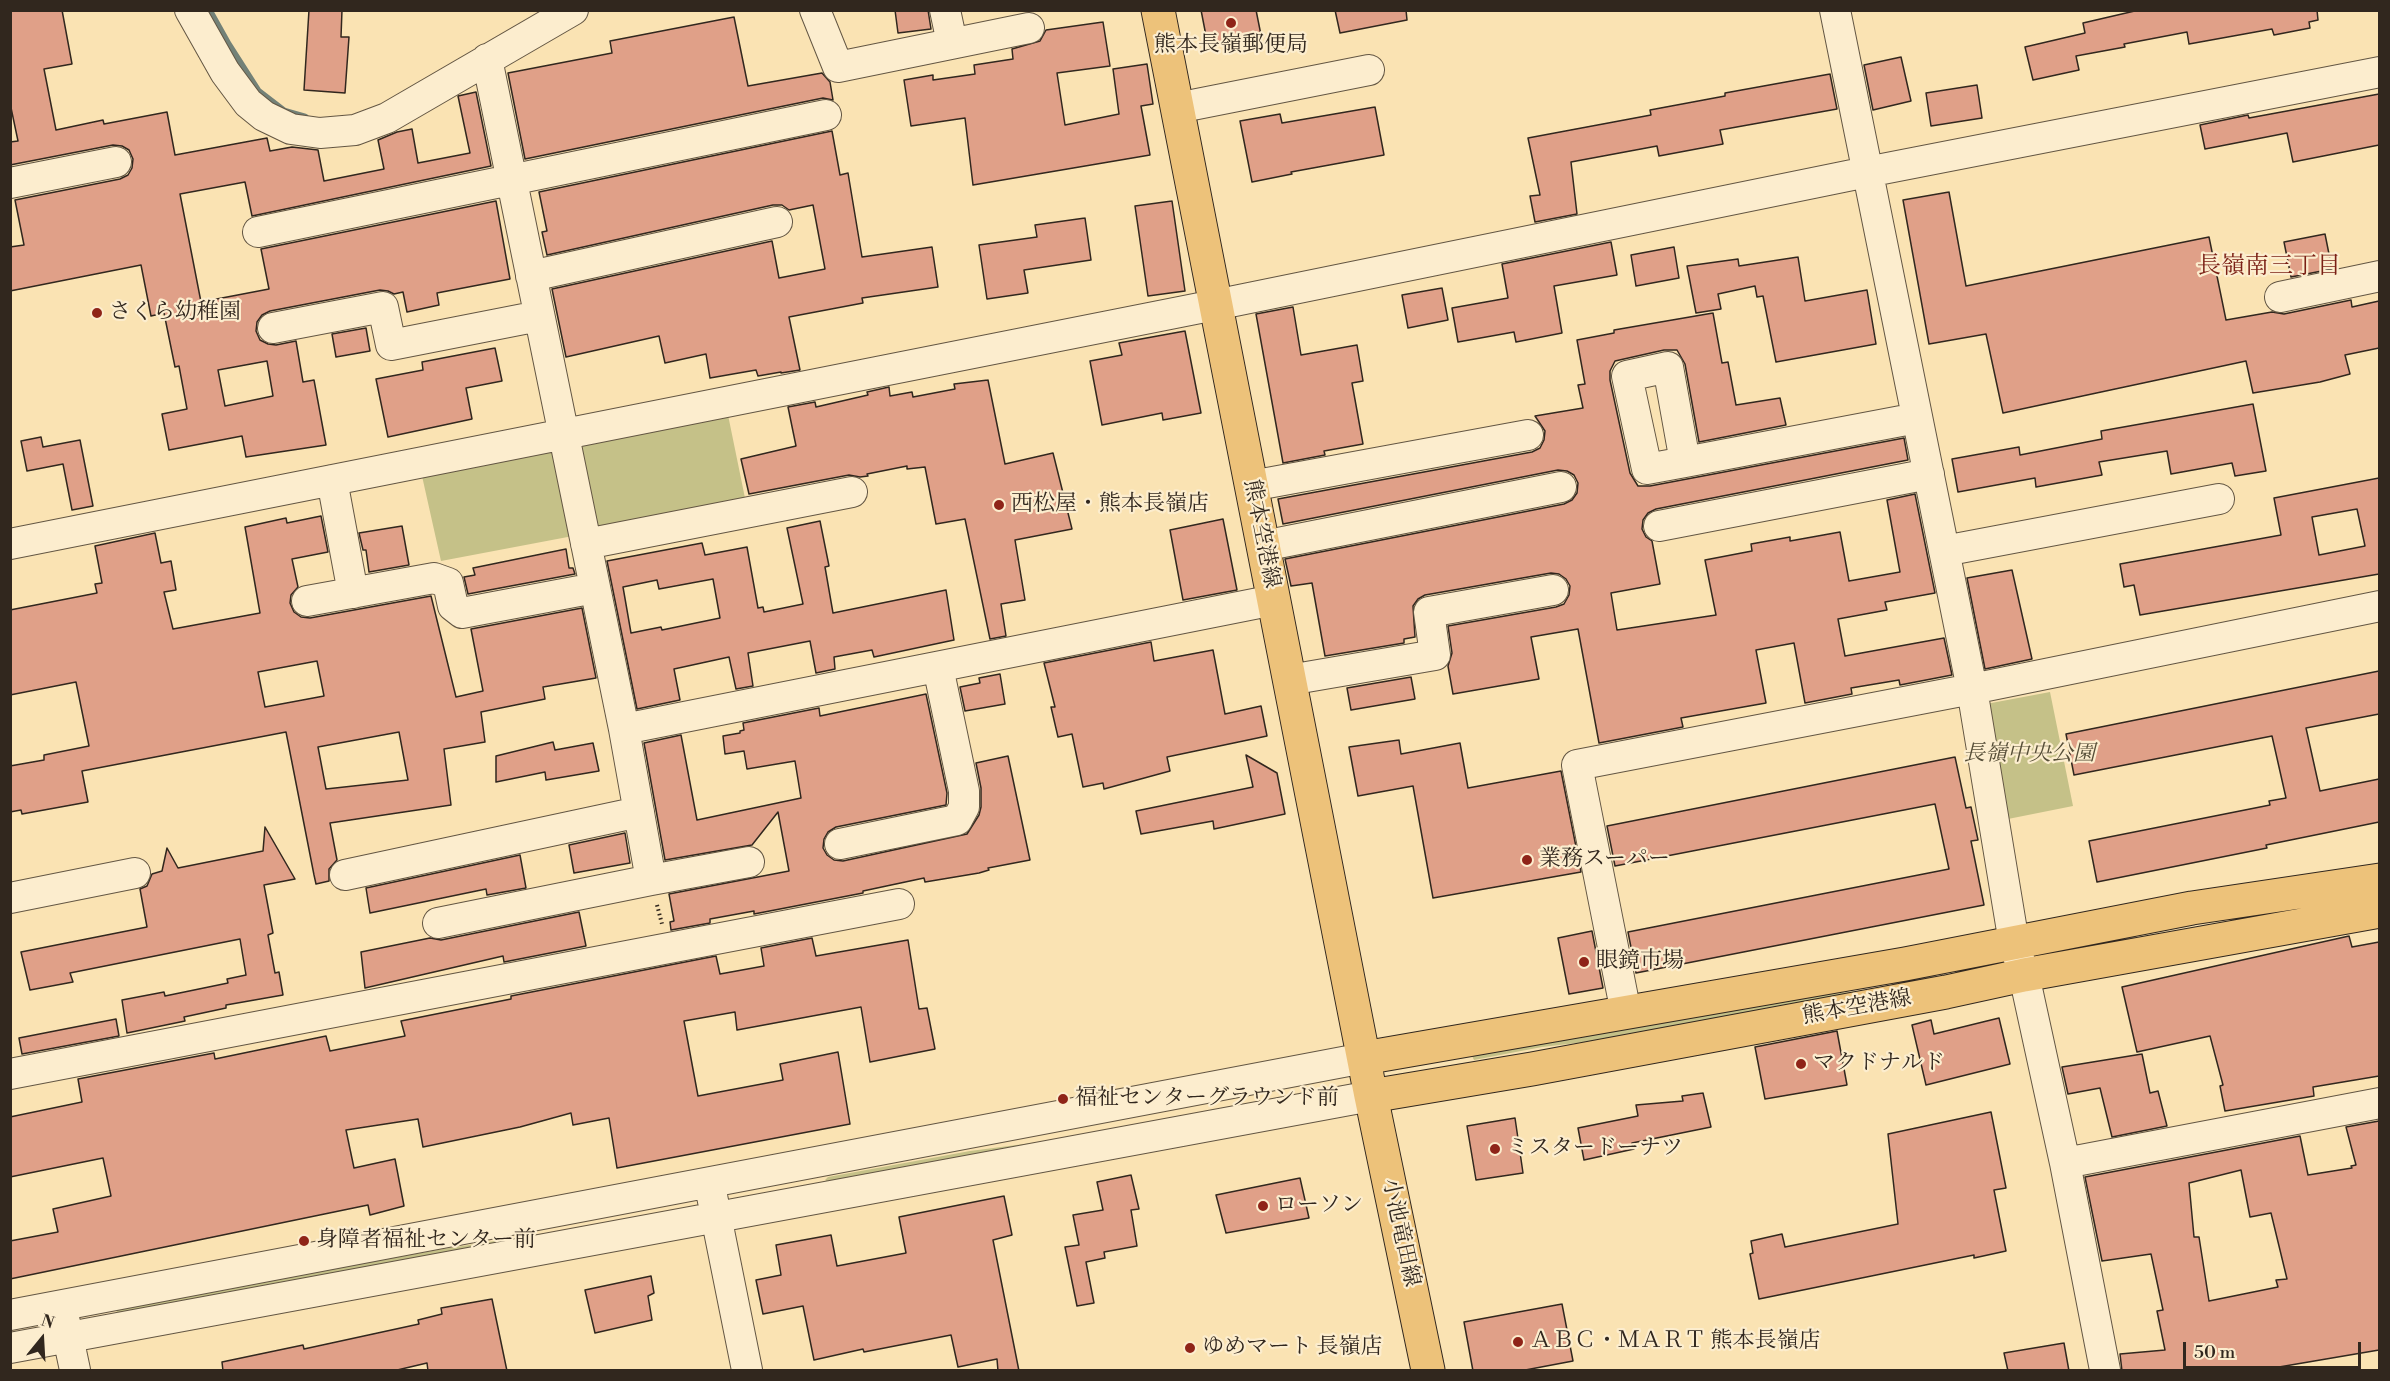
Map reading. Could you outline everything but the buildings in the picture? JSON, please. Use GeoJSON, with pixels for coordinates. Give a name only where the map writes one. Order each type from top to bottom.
{"type":"FeatureCollection","features":[{"type":"Feature","properties":{"kind":"main road","name":"熊本空港線"},"geometry":{"type":"LineString","coordinates":[[1158,10],[1371,1096],[1532,1069],[1946,992],[2024,975],[2379,911]]}},
{"type":"Feature","properties":{"kind":"main road","name":"熊本空港線"},"geometry":{"type":"LineString","coordinates":[[1364,1058],[2014,943],[2192,908],[2379,880]]}},
{"type":"Feature","properties":{"kind":"main road","name":"小池竜田線"},"geometry":{"type":"LineString","coordinates":[[1371,1096],[1428,1371]]}},
{"type":"Feature","properties":{"kind":"street"},"geometry":{"type":"LineString","coordinates":[[190,10],[225,72],[248,103],[264,116],[291,129],[320,133],[355,130],[387,118],[573,10]]}},
{"type":"Feature","properties":{"kind":"street"},"geometry":{"type":"LineString","coordinates":[[815,10],[838,67],[1029,28]]}},
{"type":"Feature","properties":{"kind":"street"},"geometry":{"type":"LineString","coordinates":[[945,10],[952,43]]}},
{"type":"Feature","properties":{"kind":"street"},"geometry":{"type":"LineString","coordinates":[[1836,10],[1972,689],[2014,943],[2024,975],[2065,1163],[2105,1371]]}},
{"type":"Feature","properties":{"kind":"street"},"geometry":{"type":"LineString","coordinates":[[487,59],[624,729],[651,880]]}},
{"type":"Feature","properties":{"kind":"street"},"geometry":{"type":"LineString","coordinates":[[1177,108],[1369,70]]}},
{"type":"Feature","properties":{"kind":"street"},"geometry":{"type":"LineString","coordinates":[[10,544],[1215,305],[1867,172],[2379,72]]}},
{"type":"Feature","properties":{"kind":"street"},"geometry":{"type":"LineString","coordinates":[[258,232],[826,115]]}},
{"type":"Feature","properties":{"kind":"street"},"geometry":{"type":"LineString","coordinates":[[10,183],[116,162]]}},
{"type":"Feature","properties":{"kind":"street"},"geometry":{"type":"LineString","coordinates":[[531,276],[777,222]]}},
{"type":"Feature","properties":{"kind":"street"},"geometry":{"type":"LineString","coordinates":[[2280,297],[2379,276]]}},
{"type":"Feature","properties":{"kind":"street"},"geometry":{"type":"LineString","coordinates":[[273,328],[383,308],[391,345],[539,316]]}},
{"type":"Feature","properties":{"kind":"street"},"geometry":{"type":"LineString","coordinates":[[1685,462],[1917,418]]}},
{"type":"Feature","properties":{"kind":"street"},"geometry":{"type":"LineString","coordinates":[[1251,486],[1528,435]]}},
{"type":"Feature","properties":{"kind":"street"},"geometry":{"type":"LineString","coordinates":[[1659,526],[1929,474]]}},
{"type":"Feature","properties":{"kind":"street"},"geometry":{"type":"LineString","coordinates":[[332,480],[353,593]]}},
{"type":"Feature","properties":{"kind":"street"},"geometry":{"type":"LineString","coordinates":[[1263,546],[1561,487]]}},
{"type":"Feature","properties":{"kind":"street"},"geometry":{"type":"LineString","coordinates":[[586,544],[852,492]]}},
{"type":"Feature","properties":{"kind":"street"},"geometry":{"type":"LineString","coordinates":[[1944,551],[2219,499]]}},
{"type":"Feature","properties":{"kind":"street"},"geometry":{"type":"LineString","coordinates":[[307,602],[434,578],[448,583],[453,606],[462,613],[595,588]]}},
{"type":"Feature","properties":{"kind":"street"},"geometry":{"type":"LineString","coordinates":[[1290,680],[1435,655],[1429,612],[1553,590]]}},
{"type":"Feature","properties":{"kind":"street"},"geometry":{"type":"LineString","coordinates":[[624,729],[1274,600]]}},
{"type":"Feature","properties":{"kind":"street"},"geometry":{"type":"LineString","coordinates":[[1626,1013],[1577,765],[1972,689],[2379,606]]}},
{"type":"Feature","properties":{"kind":"street"},"geometry":{"type":"LineString","coordinates":[[840,844],[957,820],[964,807],[964,791],[938,667]]}},
{"type":"Feature","properties":{"kind":"street"},"geometry":{"type":"LineString","coordinates":[[345,875],[639,812]]}},
{"type":"Feature","properties":{"kind":"street"},"geometry":{"type":"LineString","coordinates":[[438,923],[749,862]]}},
{"type":"Feature","properties":{"kind":"street"},"geometry":{"type":"LineString","coordinates":[[10,898],[135,873]]}},
{"type":"Feature","properties":{"kind":"street"},"geometry":{"type":"LineString","coordinates":[[12,1066],[899,904]]}},
{"type":"Feature","properties":{"kind":"street"},"geometry":{"type":"LineString","coordinates":[[10,1315],[1364,1058]]}},
{"type":"Feature","properties":{"kind":"street"},"geometry":{"type":"LineString","coordinates":[[10,1348],[1371,1096]]}},
{"type":"Feature","properties":{"kind":"street"},"geometry":{"type":"LineString","coordinates":[[2065,1163],[2379,1103]]}},
{"type":"Feature","properties":{"kind":"street"},"geometry":{"type":"LineString","coordinates":[[709,1181],[747,1371]]}},
{"type":"Feature","properties":{"kind":"street"},"geometry":{"type":"LineString","coordinates":[[61,1306],[75,1371]]}},
{"type":"Feature","properties":{"kind":"path"},"geometry":{"type":"LineString","coordinates":[[651,880],[662,926]]}},
{"type":"Feature","properties":{"kind":"green space"},"geometry":{"type":"Polygon","coordinates":[[[727,410],[746,503],[593,533],[575,440],[727,410]]]}},
{"type":"Feature","properties":{"kind":"green space"},"geometry":{"type":"Polygon","coordinates":[[[555,445],[573,536],[441,561],[422,476],[555,445]]]}},
{"type":"Feature","properties":{"kind":"green space","name":"長嶺中央公園"},"geometry":{"type":"Polygon","coordinates":[[[2050,692],[2073,806],[2008,819],[1986,704],[2050,692]]]}},
{"type":"Feature","properties":{"kind":"green space"},"geometry":{"type":"Polygon","coordinates":[[[1936,977],[1937,981],[1646,1035],[1542,1047],[1474,1060],[1472,1056],[1775,1000],[1868,990],[1936,977]]]}},
{"type":"Feature","properties":{"kind":"green space"},"geometry":{"type":"Polygon","coordinates":[[[1140,1129],[921,1164],[828,1182],[825,1180],[828,1177],[970,1151],[1140,1129]]]}},
{"type":"Feature","properties":{"kind":"green space"},"geometry":{"type":"Polygon","coordinates":[[[605,1224],[116,1314],[117,1310],[266,1281],[443,1249],[605,1224]]]}},
{"type":"Feature","properties":{"kind":"waterway"},"geometry":{"type":"LineString","coordinates":[[209,10],[258,91],[284,111],[305,117]]}},
{"type":"Feature","properties":{"kind":"place","name":"熊本長嶺郵便局"},"geometry":{"type":"Point","coordinates":[1231,23]}},
{"type":"Feature","properties":{"kind":"place","name":"さくら幼稚園"},"geometry":{"type":"Point","coordinates":[97,313]}},
{"type":"Feature","properties":{"kind":"place","name":"西松屋・熊本長嶺店"},"geometry":{"type":"Point","coordinates":[999,505]}},
{"type":"Feature","properties":{"kind":"place","name":"業務スーパー"},"geometry":{"type":"Point","coordinates":[1527,860]}},
{"type":"Feature","properties":{"kind":"place","name":"眼鏡市場"},"geometry":{"type":"Point","coordinates":[1584,962]}},
{"type":"Feature","properties":{"kind":"place","name":"マクドナルド"},"geometry":{"type":"Point","coordinates":[1801,1064]}},
{"type":"Feature","properties":{"kind":"place","name":"福祉センターグラウンド前"},"geometry":{"type":"Point","coordinates":[1063,1099]}},
{"type":"Feature","properties":{"kind":"place","name":"ミスタードーナツ"},"geometry":{"type":"Point","coordinates":[1495,1149]}},
{"type":"Feature","properties":{"kind":"place","name":"ローソン"},"geometry":{"type":"Point","coordinates":[1263,1206]}},
{"type":"Feature","properties":{"kind":"place","name":"身障者福祉センター前"},"geometry":{"type":"Point","coordinates":[304,1241]}},
{"type":"Feature","properties":{"kind":"place","name":"ＡＢＣ・ＭＡＲＴ 熊本長嶺店"},"geometry":{"type":"Point","coordinates":[1518,1342]}},
{"type":"Feature","properties":{"kind":"place","name":"ゆめマート 長嶺店"},"geometry":{"type":"Point","coordinates":[1190,1348]}},
{"type":"Feature","properties":{"kind":"district","name":"長嶺南三丁目"},"geometry":{"type":"Point","coordinates":[2269,267]}}]}
